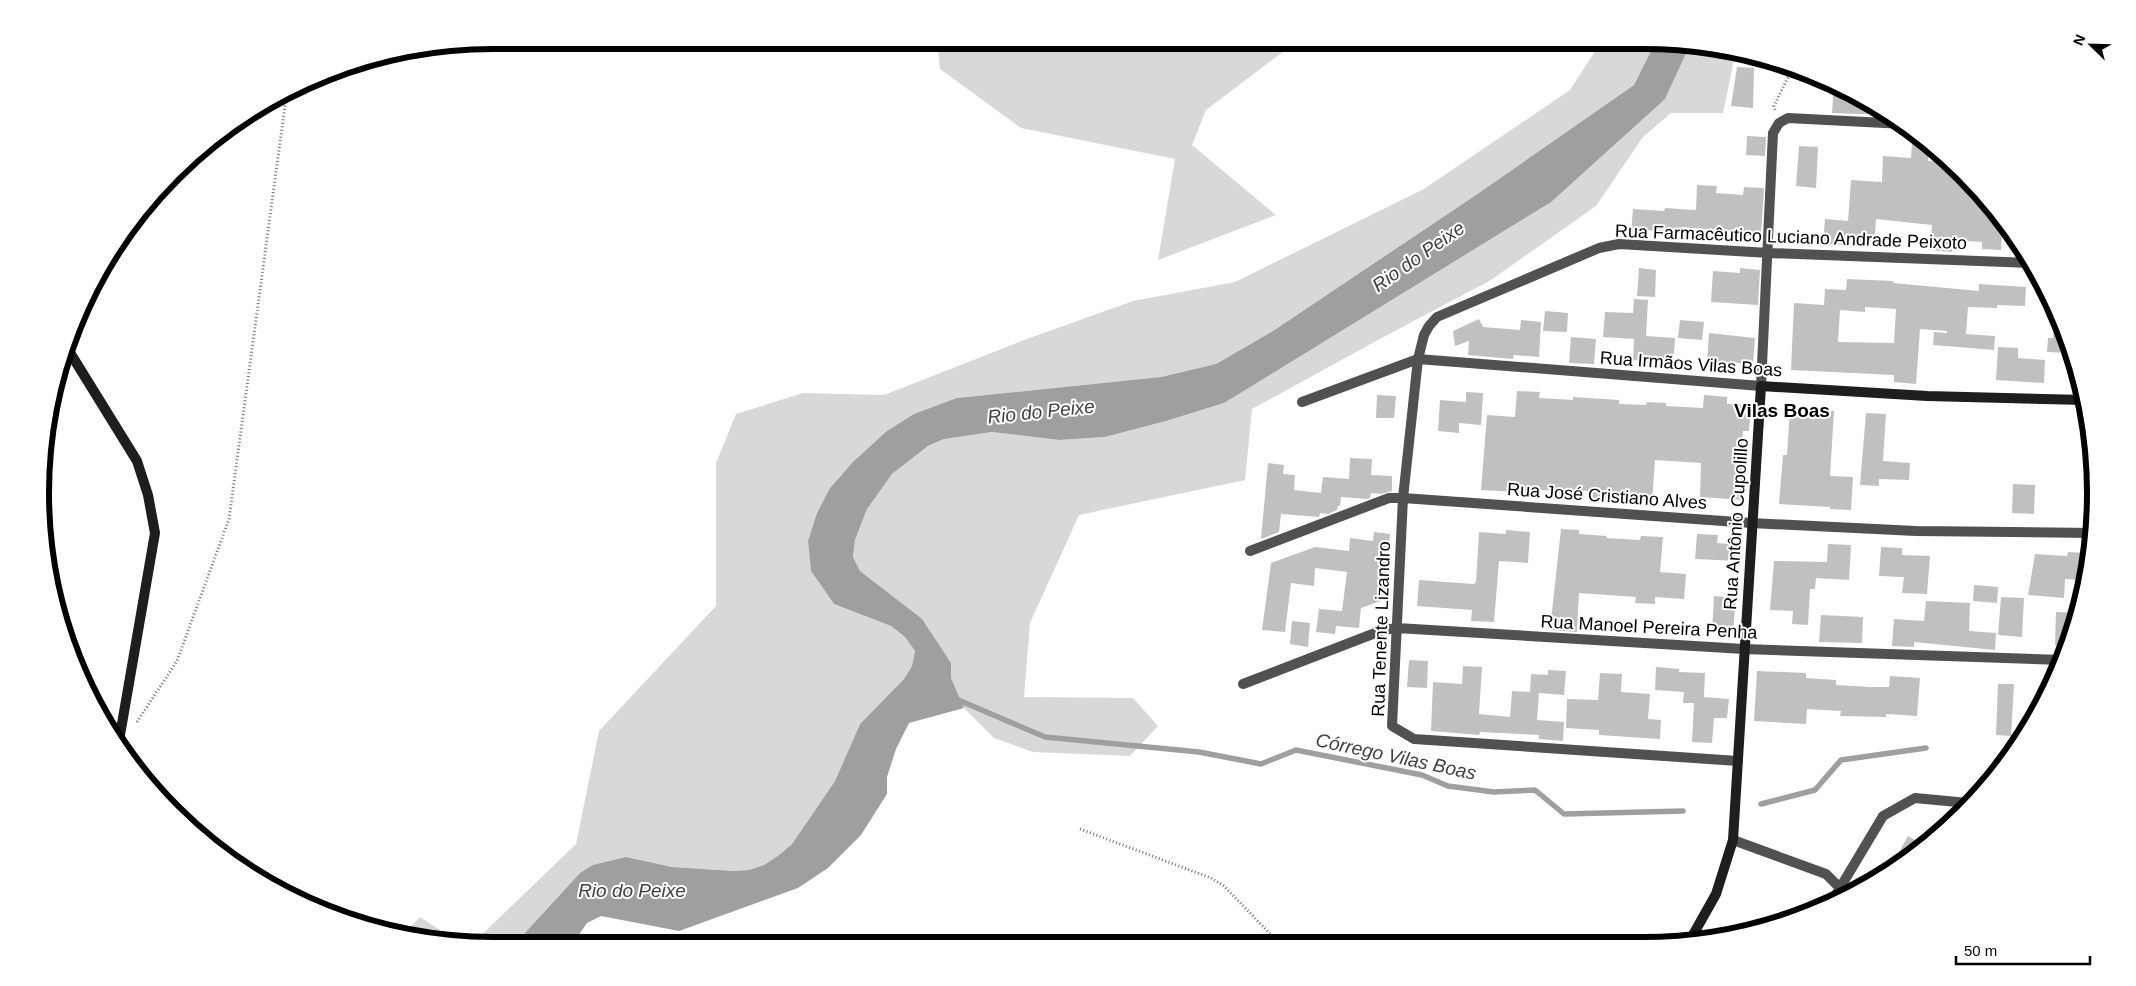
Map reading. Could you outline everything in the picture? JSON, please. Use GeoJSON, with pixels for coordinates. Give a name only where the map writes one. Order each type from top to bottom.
{"type":"FeatureCollection","features":[{"type":"Feature","properties":{"kind":"street"},"geometry":{"type":"LineString","coordinates":[[1779,123],[1788,118],[1889,123]]}},
{"type":"Feature","properties":{"kind":"street","name":"Rua Antônio Cupolillo"},"geometry":{"type":"LineString","coordinates":[[1694,934],[1716,894],[1733,840],[1769,252],[1773,133],[1779,123]]}},
{"type":"Feature","properties":{"kind":"street","name":"Rua Farmacêutico Luciano Andrade Peixoto"},"geometry":{"type":"LineString","coordinates":[[1424,335],[1437,317],[1600,248],[1619,244],[2023,263]]}},
{"type":"Feature","properties":{"kind":"street","name":"Rua Tenente Lizandro"},"geometry":{"type":"LineString","coordinates":[[1424,335],[1418,359],[1403,498],[1392,726],[1414,739],[1738,761]]}},
{"type":"Feature","properties":{"kind":"street"},"geometry":{"type":"LineString","coordinates":[[71,354],[137,461],[148,495],[155,533],[120,734]]}},
{"type":"Feature","properties":{"kind":"street","name":"Rua Irmãos Vilas Boas"},"geometry":{"type":"LineString","coordinates":[[1302,402],[1418,359],[1761,386],[1928,396],[2077,400]]}},
{"type":"Feature","properties":{"kind":"street","name":"Rua José Cristiano Alves"},"geometry":{"type":"LineString","coordinates":[[1250,551],[1389,498],[1916,531],[2085,533]]}},
{"type":"Feature","properties":{"kind":"street","name":"Rua Manoel Pereira Penha"},"geometry":{"type":"LineString","coordinates":[[1243,684],[1383,630],[1397,628],[1744,649],[2054,660]]}},
{"type":"Feature","properties":{"kind":"street"},"geometry":{"type":"LineString","coordinates":[[1846,888],[1883,816],[1915,798],[1961,802]]}},
{"type":"Feature","properties":{"kind":"street"},"geometry":{"type":"LineString","coordinates":[[1733,840],[1826,874],[1842,889]]}},
{"type":"Feature","properties":{"kind":"path"},"geometry":{"type":"LineString","coordinates":[[1779,123],[1774,106],[1790,74]]}},
{"type":"Feature","properties":{"kind":"path"},"geometry":{"type":"LineString","coordinates":[[132,730],[177,661],[229,519],[286,101]]}},
{"type":"Feature","properties":{"kind":"path"},"geometry":{"type":"LineString","coordinates":[[1080,829],[1211,878],[1224,886],[1272,937]]}},
{"type":"Feature","properties":{"kind":"shaded area"},"geometry":{"type":"Polygon","coordinates":[[[938,49],[1287,49],[1206,110],[1192,145],[1276,215],[1158,260],[1175,159],[1021,128],[940,69],[938,49]]]}},
{"type":"Feature","properties":{"kind":"shaded area"},"geometry":{"type":"Polygon","coordinates":[[[1596,49],[1652,49],[1634,85],[1476,195],[1273,331],[1216,364],[1161,377],[957,398],[841,475],[830,488],[817,513],[808,541],[811,571],[834,604],[891,626],[905,637],[915,651],[912,666],[904,679],[860,724],[835,781],[792,844],[764,865],[749,870],[734,871],[672,867],[626,857],[580,873],[521,937],[480,937],[576,844],[599,731],[716,606],[716,463],[736,414],[803,393],[884,395],[1027,339],[1133,301],[1235,282],[1424,189],[1570,90],[1596,49]]]}},
{"type":"Feature","properties":{"kind":"shaded area"},"geometry":{"type":"Polygon","coordinates":[[[1687,52],[1734,58],[1723,113],[1671,113],[1643,137],[1596,206],[1491,280],[1252,409],[1245,480],[1079,515],[1030,623],[1024,697],[1133,698],[1158,726],[1130,756],[1033,752],[994,738],[964,708],[951,678],[951,663],[922,620],[860,571],[853,557],[855,540],[867,509],[892,474],[928,446],[944,439],[992,432],[1059,440],[1105,437],[1224,403],[1665,99],[1687,52]]]}},
{"type":"Feature","properties":{"kind":"shaded area"},"geometry":{"type":"Polygon","coordinates":[[[420,917],[446,934],[435,933],[408,929],[420,917]]]}},
{"type":"Feature","properties":{"kind":"water","name":"Rio do Peixe"},"geometry":{"type":"Polygon","coordinates":[[[1652,49],[1687,52],[1665,99],[1551,202],[1224,403],[1105,437],[1059,440],[992,432],[944,439],[928,446],[892,474],[867,509],[855,540],[853,557],[860,571],[922,619],[951,663],[951,678],[964,708],[909,723],[896,749],[887,777],[887,794],[861,835],[828,868],[798,888],[679,931],[601,916],[587,923],[577,937],[521,937],[580,873],[593,865],[626,857],[672,867],[734,871],[749,870],[764,865],[792,844],[835,781],[860,724],[904,679],[912,666],[915,651],[905,637],[891,626],[834,604],[811,571],[808,541],[817,513],[830,488],[853,462],[887,431],[914,414],[957,398],[1161,377],[1216,364],[1273,331],[1476,195],[1634,85],[1652,49]]]}},
{"type":"Feature","properties":{"kind":"building"},"geometry":{"type":"Polygon","coordinates":[[[1737,67],[1754,68],[1753,108],[1731,106],[1737,67]]]}},
{"type":"Feature","properties":{"kind":"building"},"geometry":{"type":"Polygon","coordinates":[[[1833,92],[1875,114],[1832,113],[1833,92]]]}},
{"type":"Feature","properties":{"kind":"building"},"geometry":{"type":"Polygon","coordinates":[[[1747,136],[1766,137],[1765,156],[1746,155],[1747,136]]]}},
{"type":"Feature","properties":{"kind":"building"},"geometry":{"type":"Polygon","coordinates":[[[1912,143],[1916,143],[1928,153],[1928,161],[1939,161],[1957,179],[1977,200],[2002,233],[2001,250],[1982,249],[1982,242],[1952,240],[1952,252],[1930,250],[1932,225],[1876,219],[1874,246],[1823,244],[1825,219],[1848,221],[1851,180],[1882,182],[1883,156],[1911,158],[1912,143]]]}},
{"type":"Feature","properties":{"kind":"building"},"geometry":{"type":"Polygon","coordinates":[[[1799,146],[1818,147],[1816,188],[1796,186],[1799,146]]]}},
{"type":"Feature","properties":{"kind":"building"},"geometry":{"type":"Polygon","coordinates":[[[1697,185],[1717,186],[1716,193],[1743,195],[1744,187],[1764,188],[1761,234],[1681,227],[1681,233],[1646,230],[1646,233],[1631,232],[1633,209],[1664,211],[1665,208],[1696,210],[1697,185]]]}},
{"type":"Feature","properties":{"kind":"building"},"geometry":{"type":"Polygon","coordinates":[[[1639,268],[1656,270],[1655,297],[1637,296],[1639,268]]]}},
{"type":"Feature","properties":{"kind":"building"},"geometry":{"type":"Polygon","coordinates":[[[1740,268],[1760,270],[1758,305],[1711,302],[1713,271],[1740,273],[1740,268]]]}},
{"type":"Feature","properties":{"kind":"building"},"geometry":{"type":"Polygon","coordinates":[[[1847,279],[1894,281],[1893,283],[1979,291],[1979,284],[2026,287],[2025,306],[1997,305],[1997,308],[1968,307],[1966,334],[1995,336],[1994,350],[1933,345],[1934,332],[1947,333],[1947,331],[1920,329],[1916,384],[1894,382],[1894,375],[1791,370],[1794,303],[1824,305],[1825,289],[1846,290],[1847,279]],[[1865,307],[1865,312],[1840,310],[1838,342],[1894,343],[1896,309],[1865,307]]]}},
{"type":"Feature","properties":{"kind":"building"},"geometry":{"type":"Polygon","coordinates":[[[1634,299],[1648,300],[1646,336],[1675,338],[1673,366],[1657,365],[1657,362],[1633,360],[1634,339],[1603,337],[1605,312],[1633,313],[1634,299]]]}},
{"type":"Feature","properties":{"kind":"building"},"geometry":{"type":"Polygon","coordinates":[[[1545,311],[1568,313],[1567,332],[1543,331],[1545,311]]]}},
{"type":"Feature","properties":{"kind":"building"},"geometry":{"type":"Polygon","coordinates":[[[1479,319],[1483,327],[1520,330],[1521,320],[1541,322],[1539,357],[1514,355],[1513,359],[1468,355],[1469,341],[1455,346],[1453,331],[1479,319]]]}},
{"type":"Feature","properties":{"kind":"building"},"geometry":{"type":"Polygon","coordinates":[[[1680,320],[1704,322],[1702,340],[1678,338],[1680,320]]]}},
{"type":"Feature","properties":{"kind":"building"},"geometry":{"type":"Polygon","coordinates":[[[2054,325],[2065,353],[2047,352],[2048,338],[2053,338],[2054,325]]]}},
{"type":"Feature","properties":{"kind":"building"},"geometry":{"type":"Polygon","coordinates":[[[1709,333],[1755,338],[1753,364],[1725,362],[1725,366],[1707,365],[1709,333]]]}},
{"type":"Feature","properties":{"kind":"building"},"geometry":{"type":"Polygon","coordinates":[[[1571,337],[1596,339],[1594,364],[1569,363],[1571,337]]]}},
{"type":"Feature","properties":{"kind":"building"},"geometry":{"type":"Polygon","coordinates":[[[1998,347],[2018,348],[2018,358],[2045,360],[2044,383],[1996,380],[1998,347]]]}},
{"type":"Feature","properties":{"kind":"building"},"geometry":{"type":"Polygon","coordinates":[[[1517,391],[1540,392],[1539,398],[1573,400],[1573,397],[1619,400],[1619,404],[1646,405],[1647,402],[1666,403],[1666,406],[1703,408],[1704,395],[1727,397],[1727,404],[1751,405],[1749,431],[1743,431],[1741,465],[1746,465],[1744,500],[1700,497],[1701,463],[1655,460],[1652,502],[1591,499],[1592,491],[1533,490],[1533,493],[1481,490],[1487,415],[1515,417],[1517,391]]]}},
{"type":"Feature","properties":{"kind":"building"},"geometry":{"type":"Polygon","coordinates":[[[1466,392],[1483,393],[1481,425],[1459,423],[1459,433],[1438,431],[1440,400],[1466,402],[1466,392]]]}},
{"type":"Feature","properties":{"kind":"building"},"geometry":{"type":"Polygon","coordinates":[[[1377,395],[1396,396],[1394,418],[1376,418],[1377,395]]]}},
{"type":"Feature","properties":{"kind":"building"},"geometry":{"type":"Polygon","coordinates":[[[1790,409],[1834,411],[1830,476],[1853,477],[1851,510],[1779,504],[1783,455],[1787,455],[1790,409]]]}},
{"type":"Feature","properties":{"kind":"building"},"geometry":{"type":"Polygon","coordinates":[[[1866,413],[1886,414],[1883,461],[1910,463],[1909,480],[1879,479],[1879,486],[1860,485],[1866,413]]]}},
{"type":"Feature","properties":{"kind":"building"},"geometry":{"type":"Polygon","coordinates":[[[1350,458],[1372,459],[1371,475],[1392,476],[1392,491],[1381,494],[1371,493],[1368,499],[1341,497],[1340,506],[1338,506],[1337,510],[1328,514],[1320,513],[1319,517],[1281,514],[1279,532],[1261,539],[1268,463],[1284,465],[1283,474],[1295,475],[1294,490],[1321,493],[1323,477],[1349,479],[1350,458]]]}},
{"type":"Feature","properties":{"kind":"building"},"geometry":{"type":"Polygon","coordinates":[[[2013,484],[2035,485],[2034,514],[2012,513],[2013,484]]]}},
{"type":"Feature","properties":{"kind":"building"},"geometry":{"type":"Polygon","coordinates":[[[1561,529],[1579,530],[1579,534],[1607,536],[1606,538],[1640,540],[1641,536],[1663,537],[1660,572],[1686,574],[1684,599],[1655,597],[1655,604],[1635,603],[1636,597],[1579,593],[1577,632],[1550,630],[1561,529]]]}},
{"type":"Feature","properties":{"kind":"building"},"geometry":{"type":"Polygon","coordinates":[[[1506,530],[1530,532],[1528,563],[1499,561],[1494,622],[1471,621],[1472,610],[1417,606],[1419,580],[1474,584],[1476,582],[1479,532],[1506,534],[1506,530]]]}},
{"type":"Feature","properties":{"kind":"building"},"geometry":{"type":"Polygon","coordinates":[[[1374,532],[1390,534],[1385,575],[1389,573],[1389,598],[1361,608],[1359,628],[1336,626],[1335,634],[1316,632],[1319,609],[1342,611],[1347,572],[1315,568],[1314,586],[1291,583],[1285,632],[1262,630],[1271,563],[1315,547],[1349,551],[1350,538],[1373,541],[1374,532]]]}},
{"type":"Feature","properties":{"kind":"building"},"geometry":{"type":"Polygon","coordinates":[[[1697,534],[1718,535],[1717,543],[1740,545],[1739,561],[1695,559],[1697,534]]]}},
{"type":"Feature","properties":{"kind":"building"},"geometry":{"type":"Polygon","coordinates":[[[1828,544],[1851,545],[1849,580],[1816,578],[1815,589],[1810,589],[1808,625],[1792,624],[1793,611],[1770,610],[1774,561],[1827,562],[1828,544]]]}},
{"type":"Feature","properties":{"kind":"building"},"geometry":{"type":"Polygon","coordinates":[[[1881,547],[1902,548],[1902,555],[1930,556],[1927,594],[1902,593],[1904,577],[1879,576],[1881,547]]]}},
{"type":"Feature","properties":{"kind":"building"},"geometry":{"type":"Polygon","coordinates":[[[2068,552],[2083,553],[2079,580],[2065,579],[2064,598],[2028,595],[2035,554],[2067,556],[2068,552]]]}},
{"type":"Feature","properties":{"kind":"building"},"geometry":{"type":"Polygon","coordinates":[[[1974,585],[1998,587],[1997,603],[1973,601],[1974,585]]]}},
{"type":"Feature","properties":{"kind":"building"},"geometry":{"type":"Polygon","coordinates":[[[1714,596],[1736,598],[1733,633],[1712,632],[1714,596]]]}},
{"type":"Feature","properties":{"kind":"building"},"geometry":{"type":"Polygon","coordinates":[[[2001,597],[2024,598],[2022,637],[1998,635],[2001,597]]]}},
{"type":"Feature","properties":{"kind":"building"},"geometry":{"type":"Polygon","coordinates":[[[1926,601],[1970,603],[1969,631],[1996,633],[1995,650],[1914,642],[1914,647],[1892,646],[1894,619],[1924,621],[1926,601]]]}},
{"type":"Feature","properties":{"kind":"building"},"geometry":{"type":"Polygon","coordinates":[[[2056,612],[2071,613],[2060,645],[2055,645],[2056,612]]]}},
{"type":"Feature","properties":{"kind":"building"},"geometry":{"type":"Polygon","coordinates":[[[1821,615],[1863,617],[1862,643],[1819,642],[1821,615]]]}},
{"type":"Feature","properties":{"kind":"building"},"geometry":{"type":"Polygon","coordinates":[[[1292,621],[1310,623],[1308,647],[1290,644],[1292,621]]]}},
{"type":"Feature","properties":{"kind":"building"},"geometry":{"type":"Polygon","coordinates":[[[1409,660],[1428,661],[1427,688],[1407,687],[1409,660]]]}},
{"type":"Feature","properties":{"kind":"building"},"geometry":{"type":"Polygon","coordinates":[[[1463,666],[1482,667],[1479,714],[1510,717],[1512,691],[1530,692],[1531,674],[1548,675],[1548,670],[1566,671],[1564,695],[1539,693],[1537,720],[1564,722],[1563,741],[1539,739],[1539,735],[1480,732],[1479,735],[1431,731],[1433,682],[1462,684],[1463,666]]]}},
{"type":"Feature","properties":{"kind":"building"},"geometry":{"type":"Polygon","coordinates":[[[1656,667],[1679,669],[1679,672],[1705,673],[1704,697],[1729,699],[1727,718],[1714,718],[1712,743],[1692,742],[1694,703],[1683,703],[1684,692],[1655,690],[1656,667]]]}},
{"type":"Feature","properties":{"kind":"building"},"geometry":{"type":"Polygon","coordinates":[[[1757,671],[1806,673],[1806,678],[1836,680],[1836,685],[1870,687],[1889,687],[1890,676],[1920,678],[1917,716],[1886,714],[1886,717],[1840,716],[1841,711],[1807,709],[1806,724],[1754,721],[1757,671]]]}},
{"type":"Feature","properties":{"kind":"building"},"geometry":{"type":"Polygon","coordinates":[[[1600,673],[1622,674],[1621,692],[1650,694],[1648,719],[1661,720],[1660,739],[1599,735],[1599,730],[1566,728],[1567,699],[1598,700],[1600,673]]]}},
{"type":"Feature","properties":{"kind":"building"},"geometry":{"type":"Polygon","coordinates":[[[1998,684],[2014,684],[2011,736],[1996,735],[1998,684]]]}},
{"type":"Feature","properties":{"kind":"building"},"geometry":{"type":"Polygon","coordinates":[[[1908,836],[1918,841],[1913,845],[1896,858],[1908,836]]]}},
{"type":"Feature","properties":{"kind":"waterway","name":"Córrego Vilas Boas"},"geometry":{"type":"LineString","coordinates":[[956,699],[1045,737],[1199,752],[1261,764],[1296,750],[1422,775],[1448,786],[1494,792],[1535,790],[1564,814],[1683,811]]}},
{"type":"Feature","properties":{"kind":"waterway","name":"Córrego Vilas Boas"},"geometry":{"type":"LineString","coordinates":[[1761,804],[1815,790],[1841,760],[1926,748]]}},
{"type":"Feature","properties":{"kind":"district","name":"Vilas Boas"},"geometry":{"type":"Point","coordinates":[1782,410]}}]}
